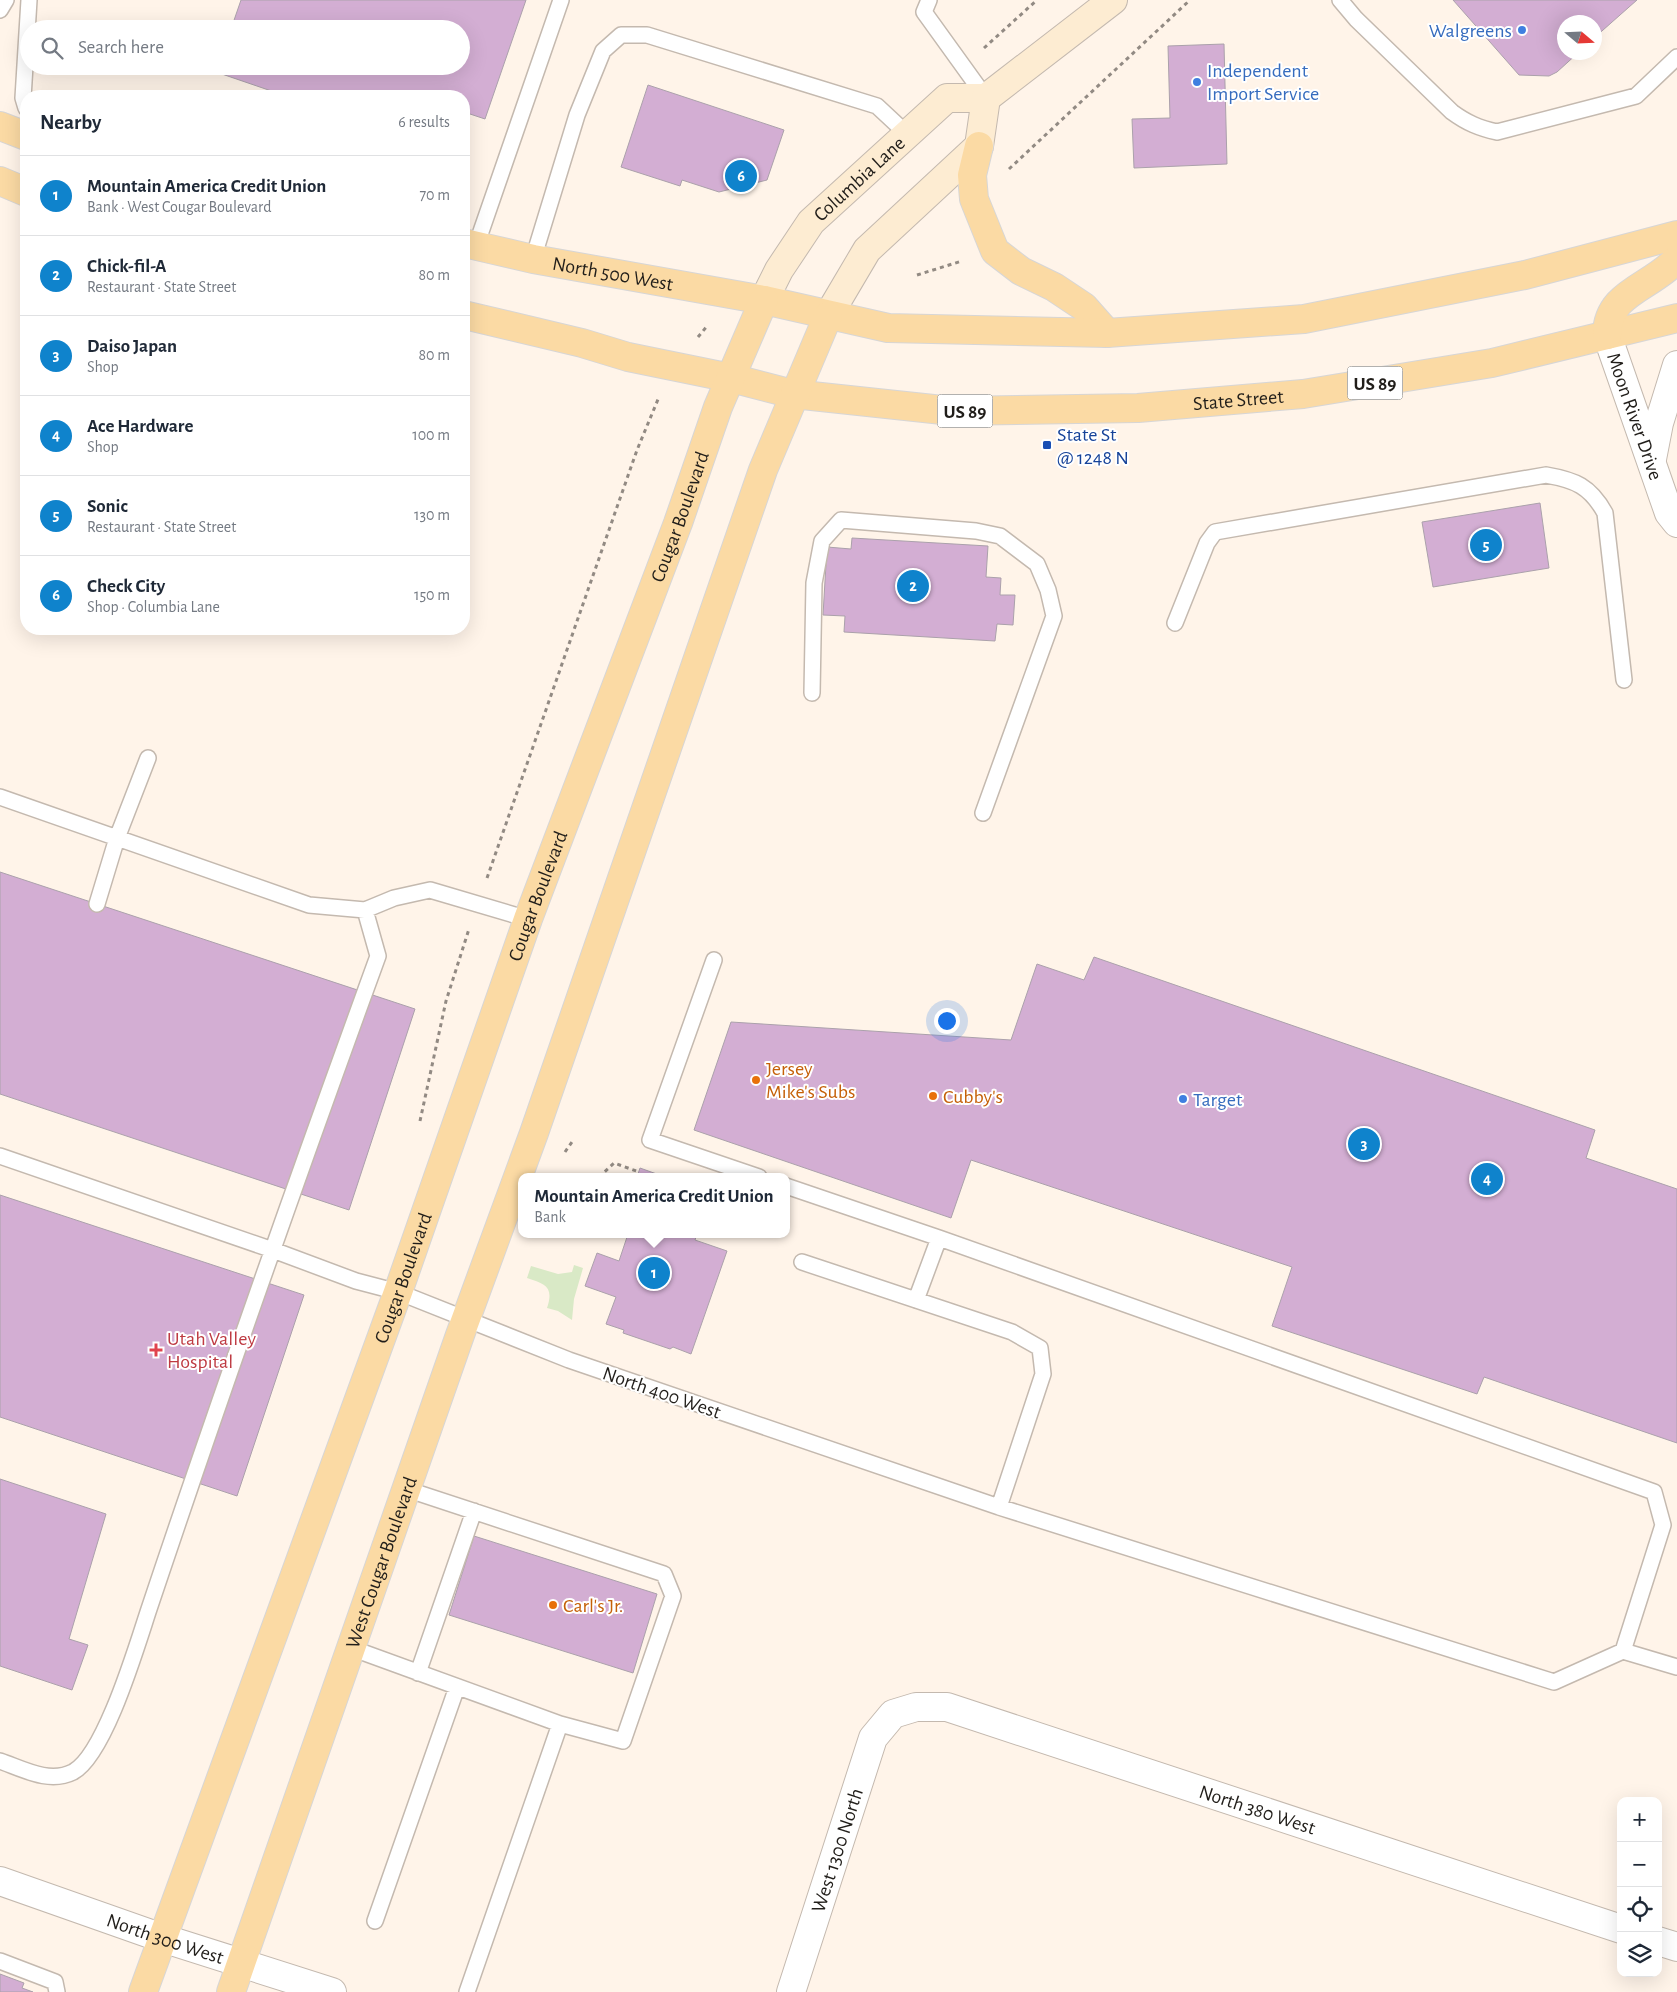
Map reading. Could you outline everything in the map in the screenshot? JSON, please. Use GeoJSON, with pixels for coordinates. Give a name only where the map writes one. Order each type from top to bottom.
{"type":"FeatureCollection","features":[{"type":"Feature","properties":{"kind":"main road"},"geometry":{"type":"LineString","coordinates":[[1107,333],[1084,307],[1054,287],[1021,271],[995,251],[974,199],[972,176],[979,146],[986,98],[1113,0]]}},
{"type":"Feature","properties":{"kind":"main road","name":"Columbia Lane"},"geometry":{"type":"LineString","coordinates":[[764,300],[779,270],[811,222],[907,134],[947,98],[986,98]]}},
{"type":"Feature","properties":{"kind":"main road"},"geometry":{"type":"LineString","coordinates":[[0,126],[20,134]]}},
{"type":"Feature","properties":{"kind":"main road"},"geometry":{"type":"LineString","coordinates":[[793,394],[828,316],[867,250],[979,146]]}},
{"type":"Feature","properties":{"kind":"main road"},"geometry":{"type":"LineString","coordinates":[[0,181],[20,189]]}},
{"type":"Feature","properties":{"kind":"main road"},"geometry":{"type":"LineString","coordinates":[[828,316],[888,328],[911,330],[1107,333],[1304,319],[1525,275],[1677,235]]}},
{"type":"Feature","properties":{"kind":"main road","name":"North 500 West"},"geometry":{"type":"LineString","coordinates":[[470,244],[533,260],[764,300],[828,316]]}},
{"type":"Feature","properties":{"kind":"main road"},"geometry":{"type":"LineString","coordinates":[[1607,336],[1607,324],[1611,312],[1618,302],[1653,279],[1677,259]]}},
{"type":"Feature","properties":{"kind":"main road","name":"Cougar Boulevard"},"geometry":{"type":"LineString","coordinates":[[162,1938],[398,1292],[528,919],[731,378],[764,300]]}},
{"type":"Feature","properties":{"kind":"main road","name":"US 89"},"geometry":{"type":"LineString","coordinates":[[470,316],[582,343],[628,357],[731,378],[793,394]]}},
{"type":"Feature","properties":{"kind":"main road","name":"State Street"},"geometry":{"type":"LineString","coordinates":[[793,394],[952,411],[1138,408],[1303,394],[1445,372],[1607,336],[1677,318]]}},
{"type":"Feature","properties":{"kind":"main road","name":"West Cougar Boulevard"},"geometry":{"type":"LineString","coordinates":[[519,1173],[762,470],[793,394]]}},
{"type":"Feature","properties":{"kind":"main road","name":"West Cougar Boulevard"},"geometry":{"type":"LineString","coordinates":[[231,1992],[406,1489],[518,1177]]}},
{"type":"Feature","properties":{"kind":"main road"},"geometry":{"type":"LineString","coordinates":[[144,1992],[162,1938]]}},
{"type":"Feature","properties":{"kind":"street","name":"Moon River Drive"},"geometry":{"type":"LineString","coordinates":[[1607,336],[1669,513],[1677,523]]}},
{"type":"Feature","properties":{"kind":"street"},"geometry":{"type":"LineString","coordinates":[[1652,461],[1659,423],[1677,365]]}},
{"type":"Feature","properties":{"kind":"street","name":"North 380 West"},"geometry":{"type":"LineString","coordinates":[[893,1714],[916,1707],[947,1707],[1617,1928]]}},
{"type":"Feature","properties":{"kind":"street","name":"West 1300 North"},"geometry":{"type":"LineString","coordinates":[[791,1992],[873,1738],[893,1714]]}},
{"type":"Feature","properties":{"kind":"street","name":"North 300 West"},"geometry":{"type":"LineString","coordinates":[[0,1881],[162,1938],[332,1992]]}},
{"type":"Feature","properties":{"kind":"street"},"geometry":{"type":"LineString","coordinates":[[1662,1942],[1677,1947]]}},
{"type":"Feature","properties":{"kind":"lane"},"geometry":{"type":"LineString","coordinates":[[0,10],[6,0]]}},
{"type":"Feature","properties":{"kind":"lane"},"geometry":{"type":"LineString","coordinates":[[28,20],[29,0]]}},
{"type":"Feature","properties":{"kind":"lane"},"geometry":{"type":"LineString","coordinates":[[470,244],[561,0]]}},
{"type":"Feature","properties":{"kind":"lane"},"geometry":{"type":"LineString","coordinates":[[929,0],[924,12],[986,98]]}},
{"type":"Feature","properties":{"kind":"lane"},"geometry":{"type":"LineString","coordinates":[[1340,0],[1356,19],[1452,112],[1478,128],[1497,132],[1636,96],[1677,57]]}},
{"type":"Feature","properties":{"kind":"lane"},"geometry":{"type":"LineString","coordinates":[[533,260],[576,115],[602,51],[621,36],[647,35],[877,106],[907,134]]}},
{"type":"Feature","properties":{"kind":"lane"},"geometry":{"type":"LineString","coordinates":[[23,90],[24,75]]}},
{"type":"Feature","properties":{"kind":"lane"},"geometry":{"type":"LineString","coordinates":[[1175,624],[1207,543],[1215,532],[1546,475],[1570,479],[1586,488],[1599,501],[1605,513],[1624,680]]}},
{"type":"Feature","properties":{"kind":"lane"},"geometry":{"type":"LineString","coordinates":[[812,693],[814,583],[822,541],[841,520],[976,531],[1000,536],[1020,550],[1037,564],[1048,590],[1054,616],[983,813]]}},
{"type":"Feature","properties":{"kind":"lane"},"geometry":{"type":"LineString","coordinates":[[97,904],[117,838],[148,758]]}},
{"type":"Feature","properties":{"kind":"lane"},"geometry":{"type":"LineString","coordinates":[[0,797],[309,905],[365,910],[394,898],[430,890],[528,919]]}},
{"type":"Feature","properties":{"kind":"lane"},"geometry":{"type":"LineString","coordinates":[[0,1761],[46,1778],[74,1772],[94,1750],[121,1693],[206,1440],[378,956],[365,910]]}},
{"type":"Feature","properties":{"kind":"lane"},"geometry":{"type":"LineString","coordinates":[[714,960],[650,1140],[748,1173]]}},
{"type":"Feature","properties":{"kind":"lane","name":"North 400 West"},"geometry":{"type":"LineString","coordinates":[[0,1156],[273,1250],[356,1281],[398,1292],[568,1360],[860,1460],[999,1507],[1554,1682],[1623,1651]]}},
{"type":"Feature","properties":{"kind":"lane"},"geometry":{"type":"LineString","coordinates":[[790,1187],[939,1238],[1654,1492],[1664,1525],[1623,1651],[1677,1667]]}},
{"type":"Feature","properties":{"kind":"lane"},"geometry":{"type":"LineString","coordinates":[[916,1300],[939,1238]]}},
{"type":"Feature","properties":{"kind":"lane"},"geometry":{"type":"LineString","coordinates":[[802,1262],[1012,1332],[1040,1348],[1043,1374],[999,1507]]}},
{"type":"Feature","properties":{"kind":"lane"},"geometry":{"type":"LineString","coordinates":[[351,1648],[560,1724],[622,1741],[673,1596],[664,1574],[406,1489]]}},
{"type":"Feature","properties":{"kind":"lane"},"geometry":{"type":"LineString","coordinates":[[418,1672],[474,1511]]}},
{"type":"Feature","properties":{"kind":"lane"},"geometry":{"type":"LineString","coordinates":[[375,1921],[457,1687]]}},
{"type":"Feature","properties":{"kind":"lane"},"geometry":{"type":"LineString","coordinates":[[467,1992],[560,1724]]}},
{"type":"Feature","properties":{"kind":"lane"},"geometry":{"type":"LineString","coordinates":[[0,1960],[56,1982],[58,1992]]}},
{"type":"Feature","properties":{"kind":"path"},"geometry":{"type":"LineString","coordinates":[[1006,176],[1010,168],[1031,147],[1190,0]]}},
{"type":"Feature","properties":{"kind":"path"},"geometry":{"type":"LineString","coordinates":[[917,274],[962,261]]}},
{"type":"Feature","properties":{"kind":"path"},"geometry":{"type":"LineString","coordinates":[[603,1173],[614,1162],[639,1172]]}},
{"type":"Feature","properties":{"kind":"green space"},"geometry":{"type":"Polygon","coordinates":[[[574,1265],[583,1268],[574,1299],[572,1320],[558,1311],[547,1308],[550,1295],[547,1287],[527,1278],[531,1266],[558,1274],[572,1272],[574,1265]]]}},
{"type":"Feature","properties":{"kind":"building"},"geometry":{"type":"Polygon","coordinates":[[[241,0],[526,0],[485,119],[470,114],[470,90],[268,90],[225,75],[470,75],[470,20],[234,20],[241,0]]]}},
{"type":"Feature","properties":{"kind":"building","name":"Walgreens"},"geometry":{"type":"Polygon","coordinates":[[[1453,0],[1637,0],[1602,31],[1602,15],[1557,15],[1557,60],[1570,60],[1557,72],[1549,76],[1519,75],[1453,0]]]}},
{"type":"Feature","properties":{"kind":"building","name":"Independent Import Service"},"geometry":{"type":"Polygon","coordinates":[[[1224,44],[1227,164],[1134,168],[1132,119],[1170,118],[1168,46],[1224,44]]]}},
{"type":"Feature","properties":{"kind":"building"},"geometry":{"type":"Polygon","coordinates":[[[648,85],[784,130],[767,180],[719,192],[682,180],[680,186],[621,167],[648,85]]]}},
{"type":"Feature","properties":{"kind":"building"},"geometry":{"type":"Polygon","coordinates":[[[1540,503],[1549,568],[1433,587],[1422,522],[1540,503]]]}},
{"type":"Feature","properties":{"kind":"building"},"geometry":{"type":"Polygon","coordinates":[[[852,538],[988,546],[986,577],[1001,578],[1000,595],[1015,595],[1013,625],[997,624],[995,641],[844,632],[845,616],[823,615],[827,547],[851,549],[852,538]]]}},
{"type":"Feature","properties":{"kind":"building"},"geometry":{"type":"Polygon","coordinates":[[[0,872],[415,1009],[349,1210],[0,1094],[0,872]]]}},
{"type":"Feature","properties":{"kind":"building"},"geometry":{"type":"Polygon","coordinates":[[[1094,957],[1595,1130],[1586,1158],[1677,1189],[1677,1443],[1484,1377],[1477,1394],[1272,1326],[1292,1267],[971,1160],[951,1218],[694,1130],[731,1022],[1011,1040],[1037,964],[1084,980],[1094,957]]]}},
{"type":"Feature","properties":{"kind":"building"},"geometry":{"type":"Polygon","coordinates":[[[640,1168],[654,1173],[638,1173],[640,1168]]]}},
{"type":"Feature","properties":{"kind":"building"},"geometry":{"type":"Polygon","coordinates":[[[0,1195],[304,1295],[237,1496],[0,1417],[0,1195]]]}},
{"type":"Feature","properties":{"kind":"building"},"geometry":{"type":"Polygon","coordinates":[[[627,1238],[696,1238],[695,1240],[727,1251],[691,1354],[623,1333],[624,1330],[606,1324],[616,1297],[585,1286],[597,1253],[619,1261],[627,1238]]]}},
{"type":"Feature","properties":{"kind":"building"},"geometry":{"type":"Polygon","coordinates":[[[0,1479],[106,1514],[69,1639],[88,1645],[72,1690],[0,1666],[0,1479]]]}},
{"type":"Feature","properties":{"kind":"building","name":"Carl's Jr."},"geometry":{"type":"Polygon","coordinates":[[[474,1536],[657,1594],[633,1673],[449,1615],[474,1536]]]}},
{"type":"Feature","properties":{"kind":"building"},"geometry":{"type":"Polygon","coordinates":[[[0,1974],[24,1983],[22,1988],[33,1992],[0,1992],[0,1974]]]}},
{"type":"Feature","properties":{"kind":"place","name":"Walgreens"},"geometry":{"type":"Point","coordinates":[1522,30]}},
{"type":"Feature","properties":{"kind":"place","name":"Independent Import Service"},"geometry":{"type":"Point","coordinates":[1197,82]}},
{"type":"Feature","properties":{"kind":"place","name":"Check City"},"geometry":{"type":"Point","coordinates":[741,176]}},
{"type":"Feature","properties":{"kind":"place","name":"State St @ 1248 N"},"geometry":{"type":"Point","coordinates":[1047,445]}},
{"type":"Feature","properties":{"kind":"place","name":"Sonic"},"geometry":{"type":"Point","coordinates":[1486,545]}},
{"type":"Feature","properties":{"kind":"place","name":"Chick-fil-A"},"geometry":{"type":"Point","coordinates":[913,586]}},
{"type":"Feature","properties":{"kind":"place","name":"Jersey Mike's Subs"},"geometry":{"type":"Point","coordinates":[756,1080]}},
{"type":"Feature","properties":{"kind":"place","name":"Cubby's"},"geometry":{"type":"Point","coordinates":[933,1096]}},
{"type":"Feature","properties":{"kind":"place","name":"Target"},"geometry":{"type":"Point","coordinates":[1183,1099]}},
{"type":"Feature","properties":{"kind":"place","name":"Daiso Japan"},"geometry":{"type":"Point","coordinates":[1364,1144]}},
{"type":"Feature","properties":{"kind":"place","name":"Ace Hardware"},"geometry":{"type":"Point","coordinates":[1487,1179]}},
{"type":"Feature","properties":{"kind":"place","name":"Mountain America Credit Union"},"geometry":{"type":"Point","coordinates":[654,1273]}},
{"type":"Feature","properties":{"kind":"place","name":"Utah Valley Hospital"},"geometry":{"type":"Point","coordinates":[156,1350]}},
{"type":"Feature","properties":{"kind":"place","name":"Carl's Jr."},"geometry":{"type":"Point","coordinates":[553,1605]}}]}
